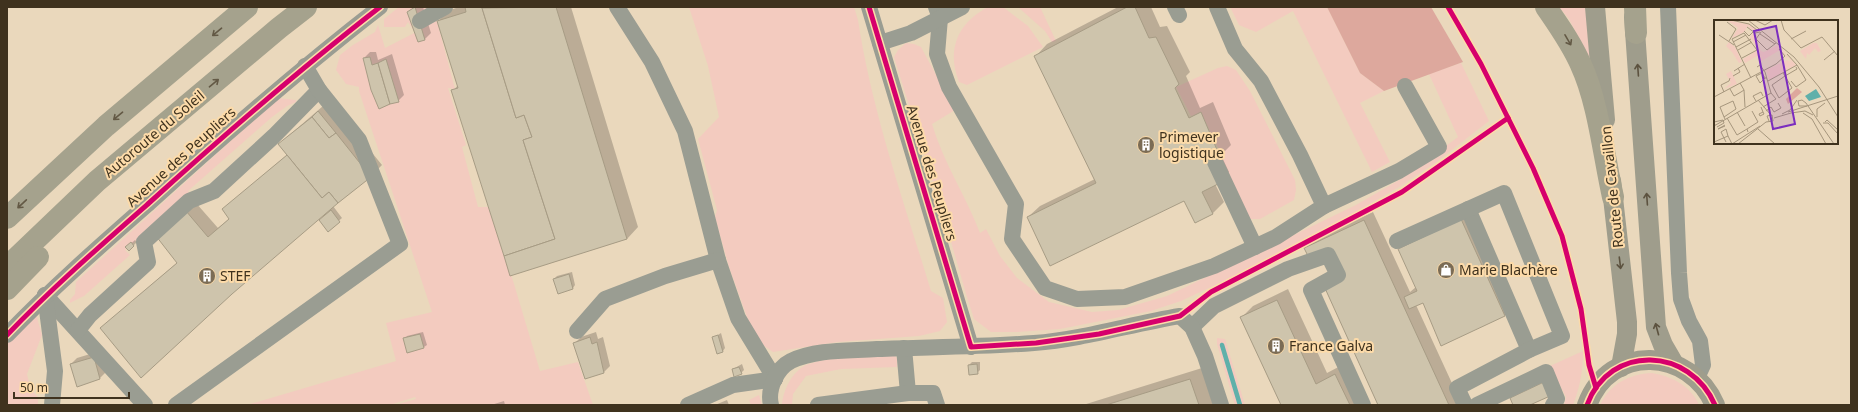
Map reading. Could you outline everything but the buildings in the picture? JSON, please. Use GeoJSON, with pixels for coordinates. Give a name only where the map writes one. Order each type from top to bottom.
{"type":"FeatureCollection","features":[{"type":"Feature","properties":{"kind":"highway"},"geometry":{"type":"LineString","coordinates":[[7,218],[106,126],[247,7]]}},
{"type":"Feature","properties":{"kind":"highway","name":"Autoroute du Soleil"},"geometry":{"type":"LineString","coordinates":[[7,267],[97,182],[279,28],[306,7]]}},
{"type":"Feature","properties":{"kind":"highway"},"geometry":{"type":"LineString","coordinates":[[1546,7],[1568,39],[1584,73],[1592,98],[1612,197]]}},
{"type":"Feature","properties":{"kind":"highway"},"geometry":{"type":"LineString","coordinates":[[1634,7],[1636,33]]}},
{"type":"Feature","properties":{"kind":"highway"},"geometry":{"type":"LineString","coordinates":[[7,289],[59,234],[97,182]]}},
{"type":"Feature","properties":{"kind":"main road","name":"Route de Cavaillon"},"geometry":{"type":"LineString","coordinates":[[1595,7],[1612,197],[1627,322],[1627,334],[1621,367]]}},
{"type":"Feature","properties":{"kind":"main road"},"geometry":{"type":"LineString","coordinates":[[1636,33],[1656,327],[1663,345],[1674,364]]}},
{"type":"Feature","properties":{"kind":"main road"},"geometry":{"type":"LineString","coordinates":[[1588,405],[1601,382],[1621,367],[1631,363],[1653,360],[1674,364],[1698,378],[1711,396],[1715,405]]}},
{"type":"Feature","properties":{"kind":"street","name":"Avenue des Peupliers"},"geometry":{"type":"LineString","coordinates":[[7,335],[45,295],[242,119],[305,66],[380,7]]}},
{"type":"Feature","properties":{"kind":"street"},"geometry":{"type":"LineString","coordinates":[[420,21],[445,7]]}},
{"type":"Feature","properties":{"kind":"street"},"geometry":{"type":"LineString","coordinates":[[617,7],[652,62],[685,130],[718,260],[738,318],[775,379]]}},
{"type":"Feature","properties":{"kind":"street","name":"Avenue des Peupliers"},"geometry":{"type":"LineString","coordinates":[[869,7],[971,347]]}},
{"type":"Feature","properties":{"kind":"street"},"geometry":{"type":"LineString","coordinates":[[880,43],[911,33],[938,12],[962,7]]}},
{"type":"Feature","properties":{"kind":"street"},"geometry":{"type":"LineString","coordinates":[[1217,7],[1235,49],[1261,81],[1300,155],[1324,206]]}},
{"type":"Feature","properties":{"kind":"street"},"geometry":{"type":"LineString","coordinates":[[1668,7],[1679,273],[1682,299],[1689,320],[1700,341],[1703,365],[1698,378]]}},
{"type":"Feature","properties":{"kind":"street"},"geometry":{"type":"LineString","coordinates":[[938,12],[937,54],[939,61],[950,87],[1016,204],[1012,239],[1045,288],[1077,299],[1125,297],[1214,266],[1299,223],[1324,206],[1399,171],[1439,147],[1405,86]]}},
{"type":"Feature","properties":{"kind":"street"},"geometry":{"type":"LineString","coordinates":[[176,405],[400,244],[359,140],[319,90],[305,66]]}},
{"type":"Feature","properties":{"kind":"street"},"geometry":{"type":"LineString","coordinates":[[78,330],[90,315],[148,262],[144,242],[189,202],[214,191],[274,136],[319,90]]}},
{"type":"Feature","properties":{"kind":"street"},"geometry":{"type":"LineString","coordinates":[[1215,162],[1254,247]]}},
{"type":"Feature","properties":{"kind":"street"},"geometry":{"type":"LineString","coordinates":[[1397,241],[1504,193],[1562,336],[1529,350],[1457,388],[1465,405]]}},
{"type":"Feature","properties":{"kind":"street"},"geometry":{"type":"LineString","coordinates":[[1468,209],[1529,350]]}},
{"type":"Feature","properties":{"kind":"street"},"geometry":{"type":"LineString","coordinates":[[1192,327],[1214,306],[1288,269],[1328,255],[1338,275],[1311,290],[1363,405]]}},
{"type":"Feature","properties":{"kind":"street"},"geometry":{"type":"LineString","coordinates":[[577,331],[605,299],[665,276],[718,260]]}},
{"type":"Feature","properties":{"kind":"street"},"geometry":{"type":"LineString","coordinates":[[45,295],[145,405]]}},
{"type":"Feature","properties":{"kind":"street"},"geometry":{"type":"LineString","coordinates":[[45,295],[55,371],[52,405]]}},
{"type":"Feature","properties":{"kind":"street"},"geometry":{"type":"LineString","coordinates":[[771,405],[775,379],[781,367],[791,361],[819,352],[904,348],[971,347],[1044,342],[1099,334],[1180,316],[1192,327],[1205,356],[1221,405]]}},
{"type":"Feature","properties":{"kind":"street"},"geometry":{"type":"LineString","coordinates":[[904,348],[908,393]]}},
{"type":"Feature","properties":{"kind":"street"},"geometry":{"type":"LineString","coordinates":[[1477,405],[1546,372],[1557,399],[1553,405]]}},
{"type":"Feature","properties":{"kind":"street"},"geometry":{"type":"LineString","coordinates":[[688,405],[733,385],[775,379]]}},
{"type":"Feature","properties":{"kind":"street"},"geometry":{"type":"LineString","coordinates":[[818,405],[908,393],[933,393],[937,405]]}},
{"type":"Feature","properties":{"kind":"shaded area"},"geometry":{"type":"Polygon","coordinates":[[[399,7],[436,7],[430,24],[437,21],[455,89],[448,88],[466,145],[462,147],[478,207],[489,207],[540,371],[578,362],[593,405],[395,405],[416,399],[415,397],[390,405],[247,405],[396,361],[386,323],[432,312],[359,91],[359,87],[346,84],[336,70],[340,55],[353,45],[375,32],[378,25],[385,48],[424,28],[414,31],[408,22],[405,27],[384,27],[384,19],[399,7]]]}},
{"type":"Feature","properties":{"kind":"shaded area"},"geometry":{"type":"Polygon","coordinates":[[[689,7],[854,7],[880,123],[900,190],[931,291],[943,298],[947,322],[940,331],[919,336],[838,342],[773,352],[757,341],[729,267],[715,217],[717,210],[698,139],[719,117],[708,66],[689,7]]]}},
{"type":"Feature","properties":{"kind":"shaded area"},"geometry":{"type":"Polygon","coordinates":[[[988,7],[1003,7],[1028,26],[1043,47],[967,85],[959,82],[955,70],[954,59],[957,38],[969,21],[988,7]]]}},
{"type":"Feature","properties":{"kind":"shaded area"},"geometry":{"type":"Polygon","coordinates":[[[1018,7],[1040,7],[1056,41],[1052,42],[1045,31],[1018,7]]]}},
{"type":"Feature","properties":{"kind":"shaded area"},"geometry":{"type":"Polygon","coordinates":[[[1230,7],[1327,7],[1360,73],[1384,91],[1360,103],[1390,162],[1372,172],[1293,11],[1256,32],[1239,25],[1230,7]]]}},
{"type":"Feature","properties":{"kind":"shaded area"},"geometry":{"type":"Polygon","coordinates":[[[1327,7],[1431,7],[1463,62],[1384,91],[1360,73],[1327,7]]]}},
{"type":"Feature","properties":{"kind":"shaded area"},"geometry":{"type":"Polygon","coordinates":[[[1559,7],[1589,7],[1592,64],[1569,19],[1559,7]]]}},
{"type":"Feature","properties":{"kind":"shaded area"},"geometry":{"type":"Polygon","coordinates":[[[906,43],[921,47],[955,110],[932,124],[942,152],[980,233],[986,229],[1000,256],[1017,278],[1049,302],[1092,312],[1118,310],[1167,296],[1356,205],[1401,179],[1458,137],[1429,74],[1461,63],[1489,121],[1435,163],[1399,187],[1314,236],[1258,265],[1181,301],[1151,311],[1060,329],[991,332],[974,319],[894,57],[898,50],[906,43]]]}},
{"type":"Feature","properties":{"kind":"shaded area"},"geometry":{"type":"Polygon","coordinates":[[[1227,66],[1236,70],[1250,91],[1295,180],[1296,190],[1294,200],[1260,219],[1251,219],[1244,213],[1217,159],[1222,156],[1201,113],[1191,116],[1176,87],[1218,68],[1227,66]]]}},
{"type":"Feature","properties":{"kind":"shaded area"},"geometry":{"type":"Polygon","coordinates":[[[278,98],[296,100],[296,102],[287,106],[272,117],[188,191],[190,194],[125,250],[130,255],[84,296],[70,303],[70,300],[75,294],[76,282],[278,98]]]}},
{"type":"Feature","properties":{"kind":"shaded area"},"geometry":{"type":"Polygon","coordinates":[[[36,314],[42,335],[27,374],[31,390],[38,397],[38,405],[7,405],[7,342],[36,314]]]}},
{"type":"Feature","properties":{"kind":"shaded area"},"geometry":{"type":"Polygon","coordinates":[[[1217,338],[1225,339],[1245,405],[1235,405],[1217,344],[1217,338]]]}},
{"type":"Feature","properties":{"kind":"shaded area"},"geometry":{"type":"Polygon","coordinates":[[[1583,351],[1581,379],[1573,405],[1564,405],[1566,397],[1550,366],[1583,351]]]}},
{"type":"Feature","properties":{"kind":"shaded area"},"geometry":{"type":"Polygon","coordinates":[[[895,355],[897,359],[897,367],[841,369],[806,376],[793,394],[792,405],[782,405],[784,393],[790,381],[798,370],[809,364],[830,359],[895,355]]]}},
{"type":"Feature","properties":{"kind":"shaded area"},"geometry":{"type":"Polygon","coordinates":[[[1652,373],[1673,379],[1686,387],[1699,405],[1600,405],[1609,391],[1621,382],[1636,375],[1652,373]]]}},
{"type":"Feature","properties":{"kind":"shaded area"},"geometry":{"type":"Polygon","coordinates":[[[759,395],[762,405],[751,405],[749,400],[759,395]]]}},
{"type":"Feature","properties":{"kind":"waterway"},"geometry":{"type":"LineString","coordinates":[[1222,345],[1240,405]]}},
{"type":"Feature","properties":{"kind":"cycle path"},"geometry":{"type":"LineString","coordinates":[[7,335],[76,268],[205,152],[292,78],[380,7]]}},
{"type":"Feature","properties":{"kind":"cycle path"},"geometry":{"type":"LineString","coordinates":[[869,7],[971,347],[1036,343],[1099,334],[1180,316],[1211,292],[1402,192],[1508,118]]}},
{"type":"Feature","properties":{"kind":"cycle path"},"geometry":{"type":"LineString","coordinates":[[1448,7],[1481,64],[1533,168],[1562,236],[1581,309],[1589,365],[1596,388]]}},
{"type":"Feature","properties":{"kind":"cycle path"},"geometry":{"type":"LineString","coordinates":[[1587,405],[1598,385],[1613,371],[1631,362],[1650,360],[1670,363],[1688,372],[1703,386],[1715,405]]}},
{"type":"Feature","properties":{"kind":"place","name":"Primever logistique"},"geometry":{"type":"Point","coordinates":[1146,145]}},
{"type":"Feature","properties":{"kind":"place","name":"Marie Blachère"},"geometry":{"type":"Point","coordinates":[1446,270]}},
{"type":"Feature","properties":{"kind":"place","name":"STEF"},"geometry":{"type":"Point","coordinates":[207,276]}},
{"type":"Feature","properties":{"kind":"place","name":"France Galva"},"geometry":{"type":"Point","coordinates":[1276,346]}}]}
